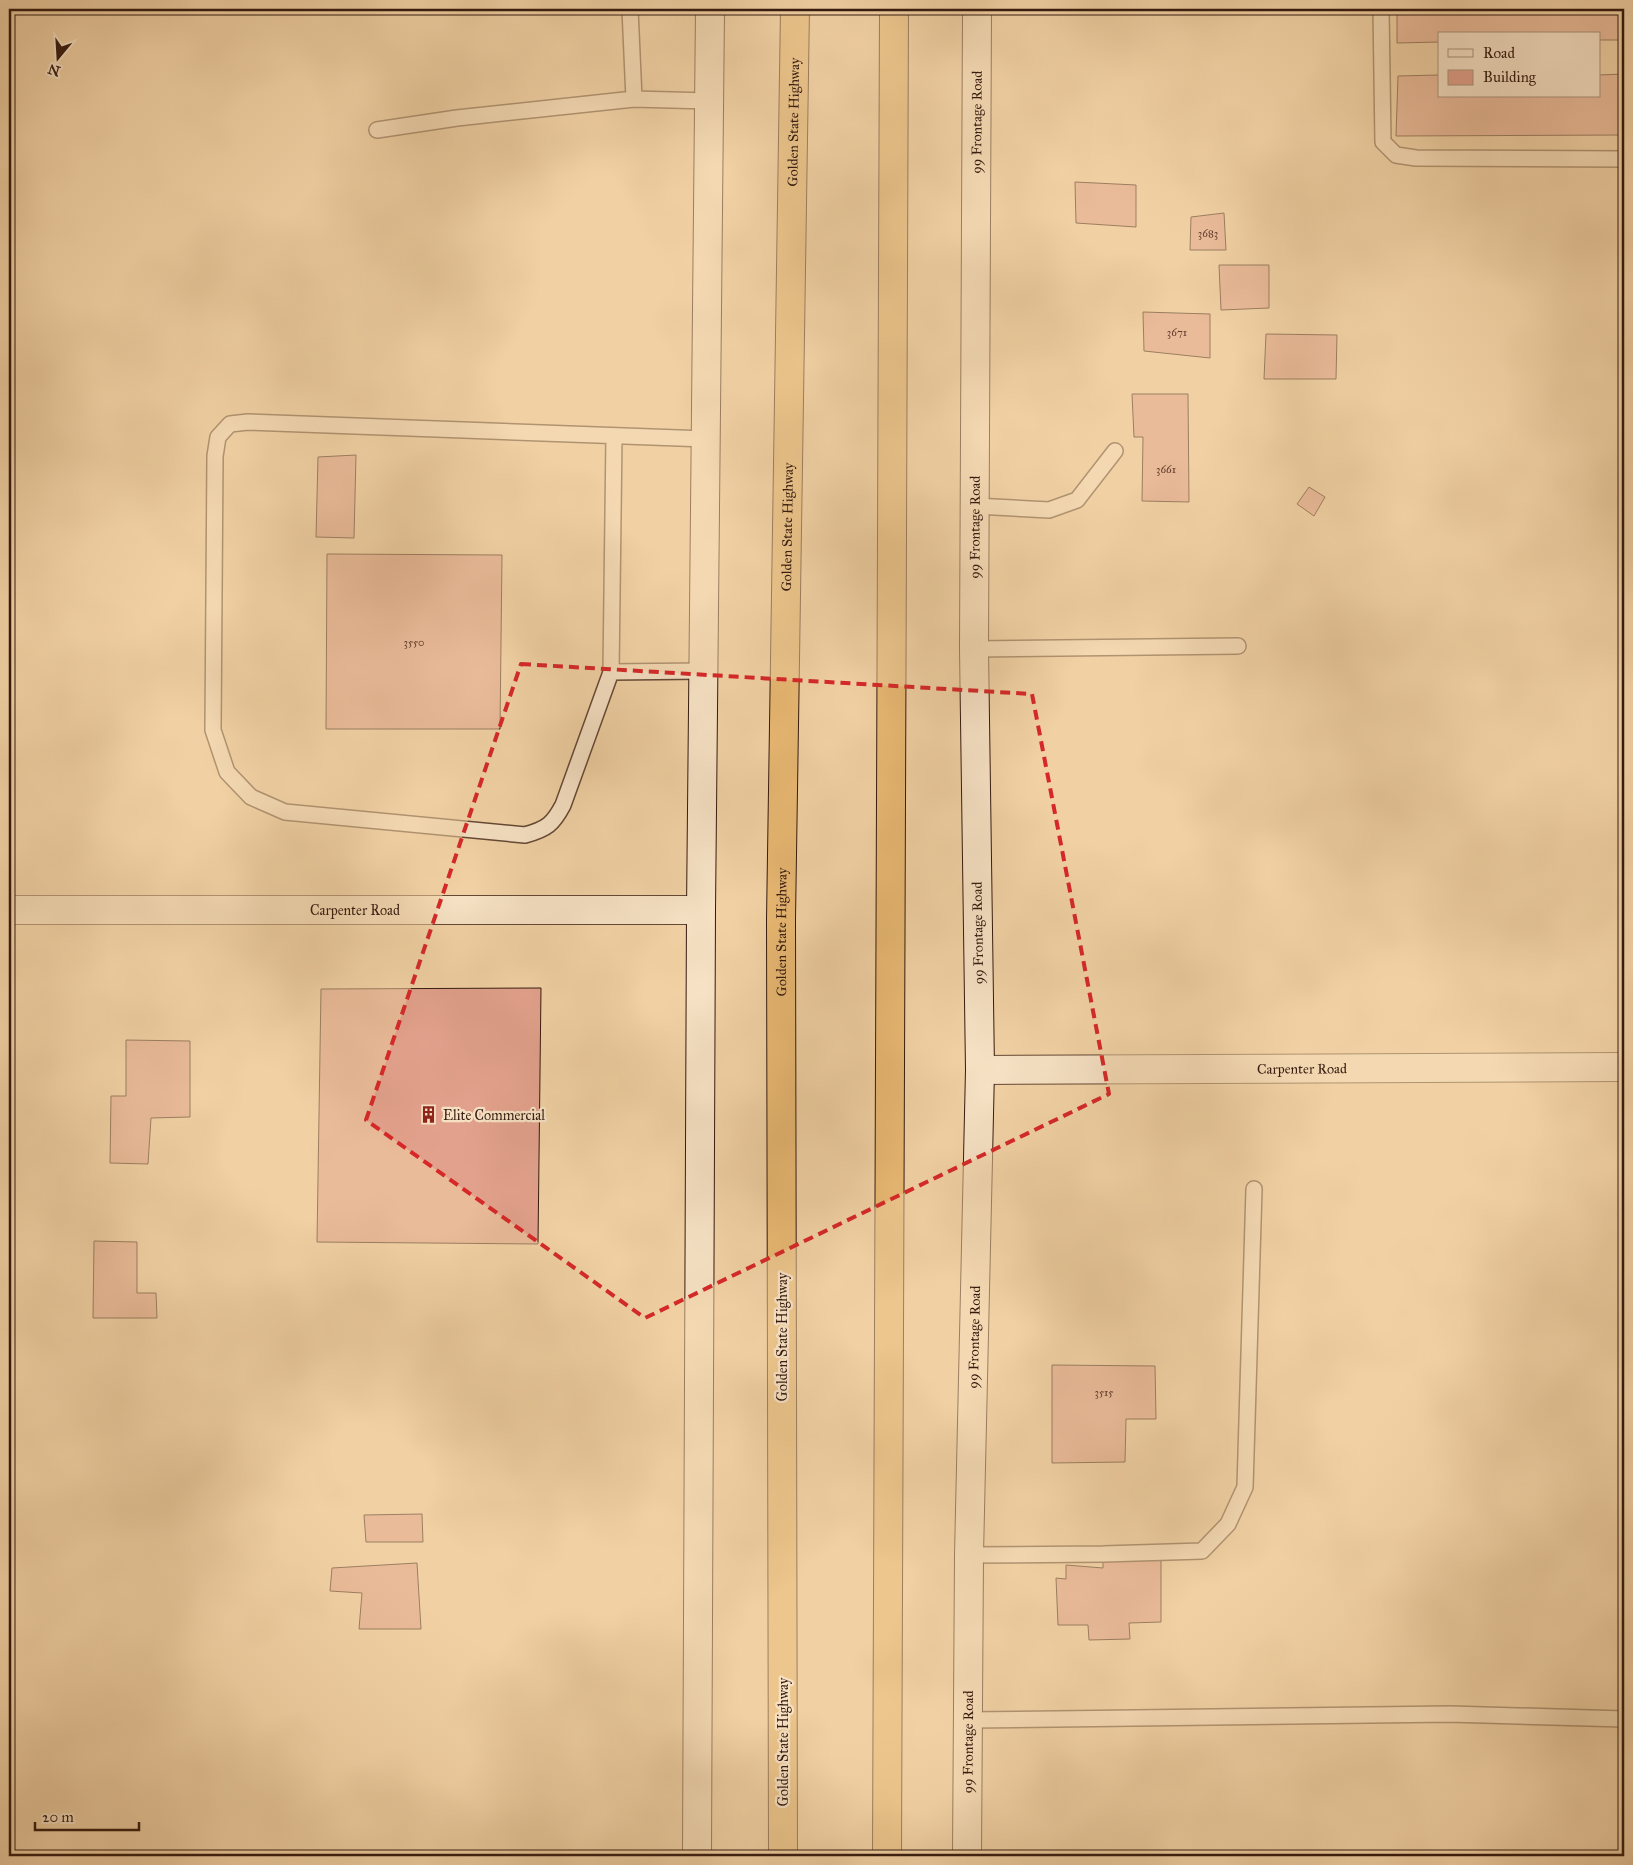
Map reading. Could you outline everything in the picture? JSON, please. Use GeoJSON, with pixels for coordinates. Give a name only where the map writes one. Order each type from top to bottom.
{"type":"FeatureCollection","features":[{"type":"Feature","properties":{"kind":"highway","name":"Golden State Highway"},"geometry":{"type":"LineString","coordinates":[[783,1856],[781,920],[795,9]]}},
{"type":"Feature","properties":{"kind":"highway"},"geometry":{"type":"LineString","coordinates":[[886,1856],[894,9]]}},
{"type":"Feature","properties":{"kind":"street"},"geometry":{"type":"LineString","coordinates":[[697,1856],[701,910],[710,9]]}},
{"type":"Feature","properties":{"kind":"street","name":"99 Frontage Road"},"geometry":{"type":"LineString","coordinates":[[967,1856],[969,1555],[980,1070],[974,650],[977,9]]}},
{"type":"Feature","properties":{"kind":"street","name":"Carpenter Road"},"geometry":{"type":"LineString","coordinates":[[9,910],[701,910]]}},
{"type":"Feature","properties":{"kind":"street","name":"Carpenter Road"},"geometry":{"type":"LineString","coordinates":[[980,1070],[1624,1067]]}},
{"type":"Feature","properties":{"kind":"lane"},"geometry":{"type":"LineString","coordinates":[[630,9],[634,99]]}},
{"type":"Feature","properties":{"kind":"lane"},"geometry":{"type":"LineString","coordinates":[[1381,9],[1383,142],[1396,155],[1416,158],[1624,159]]}},
{"type":"Feature","properties":{"kind":"lane"},"geometry":{"type":"LineString","coordinates":[[377,130],[457,118],[634,99],[709,101]]}},
{"type":"Feature","properties":{"kind":"lane"},"geometry":{"type":"LineString","coordinates":[[614,436],[611,672],[563,805],[555,820],[543,830],[525,835],[285,812],[251,797],[227,772],[213,730],[215,456],[218,437],[230,424],[248,422],[614,436],[706,440]]}},
{"type":"Feature","properties":{"kind":"lane"},"geometry":{"type":"LineString","coordinates":[[975,506],[1049,510],[1077,500],[1115,452]]}},
{"type":"Feature","properties":{"kind":"lane"},"geometry":{"type":"LineString","coordinates":[[974,650],[1238,646]]}},
{"type":"Feature","properties":{"kind":"lane"},"geometry":{"type":"LineString","coordinates":[[611,672],[703,670]]}},
{"type":"Feature","properties":{"kind":"lane"},"geometry":{"type":"LineString","coordinates":[[969,1555],[1202,1551],[1228,1524],[1245,1487],[1254,1189]]}},
{"type":"Feature","properties":{"kind":"lane"},"geometry":{"type":"LineString","coordinates":[[968,1720],[1450,1714],[1624,1719]]}},
{"type":"Feature","properties":{"kind":"highlighted area"},"geometry":{"type":"Polygon","coordinates":[[[521,664],[1032,694],[1109,1094],[645,1318],[366,1120],[521,664]]]}},
{"type":"Feature","properties":{"kind":"building"},"geometry":{"type":"Polygon","coordinates":[[[1397,9],[1624,9],[1624,40],[1600,40],[1600,32],[1438,32],[1438,42],[1397,43],[1397,9]]]}},
{"type":"Feature","properties":{"kind":"building"},"geometry":{"type":"Polygon","coordinates":[[[1624,74],[1624,135],[1396,136],[1398,76],[1438,75],[1438,98],[1600,98],[1600,75],[1624,74]]]}},
{"type":"Feature","properties":{"kind":"building"},"geometry":{"type":"Polygon","coordinates":[[[1075,182],[1136,185],[1136,227],[1076,223],[1075,182]]]}},
{"type":"Feature","properties":{"kind":"building"},"geometry":{"type":"Polygon","coordinates":[[[1224,213],[1226,250],[1190,250],[1191,217],[1224,213]]]}},
{"type":"Feature","properties":{"kind":"building"},"geometry":{"type":"Polygon","coordinates":[[[1219,265],[1269,265],[1269,308],[1221,310],[1219,265]]]}},
{"type":"Feature","properties":{"kind":"building"},"geometry":{"type":"Polygon","coordinates":[[[1143,312],[1210,314],[1210,358],[1144,351],[1143,312]]]}},
{"type":"Feature","properties":{"kind":"building"},"geometry":{"type":"Polygon","coordinates":[[[1266,334],[1337,335],[1336,379],[1264,379],[1266,334]]]}},
{"type":"Feature","properties":{"kind":"building"},"geometry":{"type":"Polygon","coordinates":[[[1132,394],[1188,394],[1189,502],[1142,501],[1143,437],[1134,437],[1132,394]]]}},
{"type":"Feature","properties":{"kind":"building"},"geometry":{"type":"Polygon","coordinates":[[[356,455],[354,538],[316,537],[318,457],[356,455]]]}},
{"type":"Feature","properties":{"kind":"building"},"geometry":{"type":"Polygon","coordinates":[[[1309,487],[1325,497],[1314,516],[1297,504],[1309,487]]]}},
{"type":"Feature","properties":{"kind":"building"},"geometry":{"type":"Polygon","coordinates":[[[327,554],[502,555],[500,729],[326,729],[327,554]]]}},
{"type":"Feature","properties":{"kind":"building","name":"Elite Commercial"},"geometry":{"type":"Polygon","coordinates":[[[541,988],[538,1244],[317,1242],[321,989],[541,988]]]}},
{"type":"Feature","properties":{"kind":"building"},"geometry":{"type":"Polygon","coordinates":[[[126,1040],[190,1041],[190,1117],[151,1118],[148,1164],[110,1163],[111,1096],[126,1096],[126,1040]]]}},
{"type":"Feature","properties":{"kind":"building"},"geometry":{"type":"Polygon","coordinates":[[[94,1241],[137,1242],[137,1293],[156,1293],[157,1318],[93,1318],[94,1241]]]}},
{"type":"Feature","properties":{"kind":"building"},"geometry":{"type":"Polygon","coordinates":[[[1052,1365],[1155,1366],[1156,1419],[1126,1419],[1125,1462],[1052,1463],[1052,1365]]]}},
{"type":"Feature","properties":{"kind":"building"},"geometry":{"type":"Polygon","coordinates":[[[422,1514],[423,1542],[366,1542],[364,1515],[422,1514]]]}},
{"type":"Feature","properties":{"kind":"building"},"geometry":{"type":"Polygon","coordinates":[[[1103,1557],[1161,1558],[1161,1622],[1129,1623],[1130,1639],[1089,1640],[1088,1625],[1058,1625],[1056,1578],[1066,1579],[1066,1565],[1103,1568],[1103,1557]]]}},
{"type":"Feature","properties":{"kind":"building"},"geometry":{"type":"Polygon","coordinates":[[[417,1563],[421,1629],[359,1629],[362,1593],[330,1591],[332,1568],[417,1563]]]}},
{"type":"Feature","properties":{"kind":"place","name":"Elite Commercial"},"geometry":{"type":"Point","coordinates":[429,1115]}}]}
